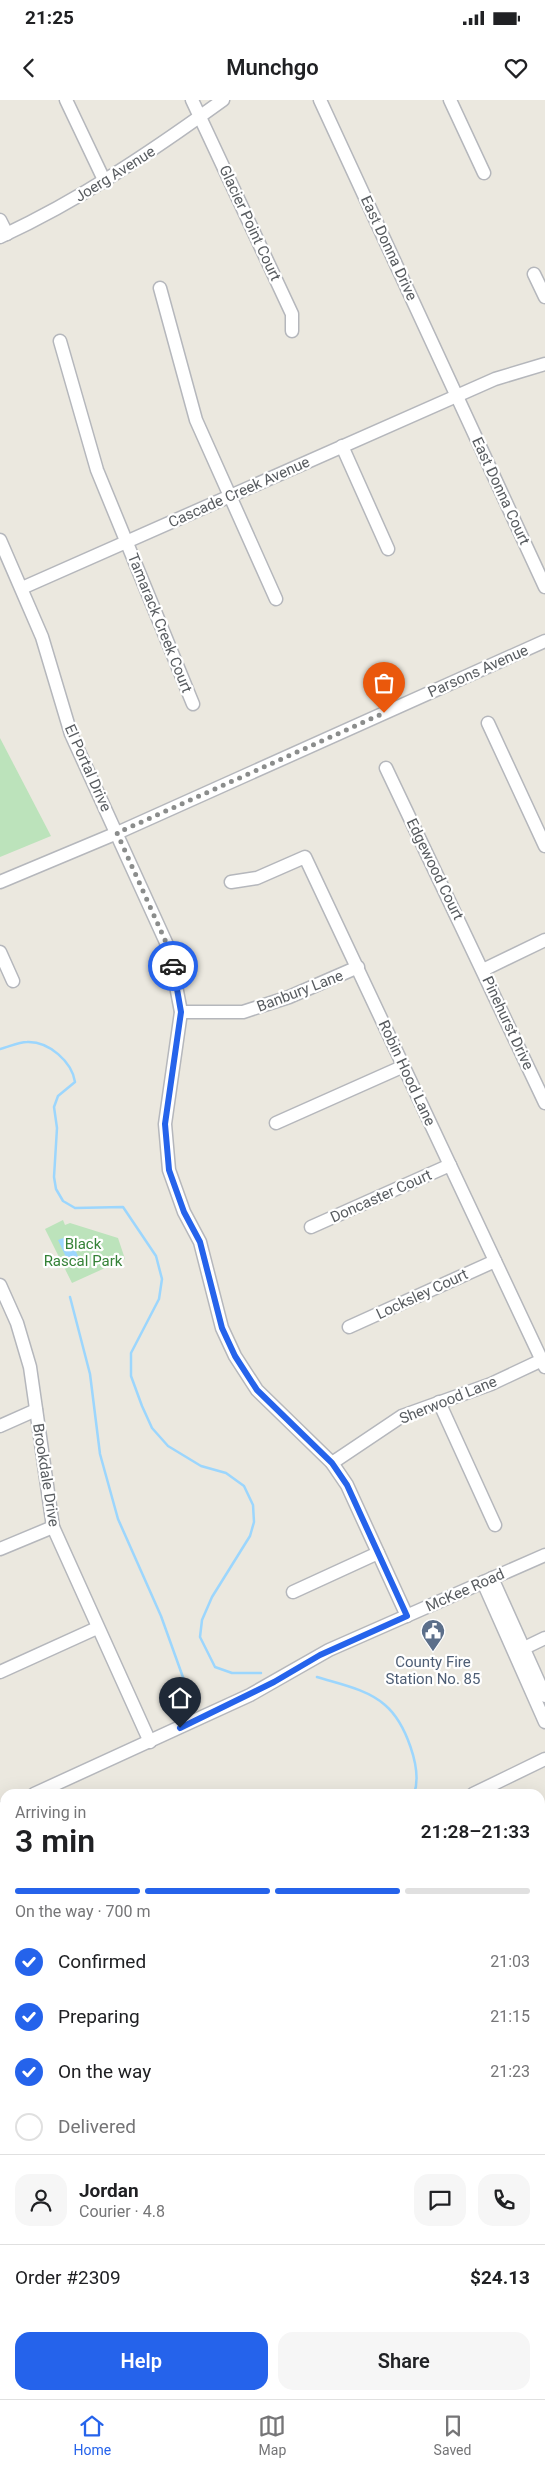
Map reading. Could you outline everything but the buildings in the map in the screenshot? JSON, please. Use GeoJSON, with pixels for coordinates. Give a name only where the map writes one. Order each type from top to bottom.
{"type":"FeatureCollection","features":[{"type":"Feature","properties":{"kind":"street"},"geometry":{"type":"LineString","coordinates":[[66,100],[105,182]]}},
{"type":"Feature","properties":{"kind":"street","name":"Glacier Point Court"},"geometry":{"type":"LineString","coordinates":[[192,100],[292,314],[292,332]]}},
{"type":"Feature","properties":{"kind":"street","name":"Joerg Avenue"},"geometry":{"type":"LineString","coordinates":[[3,236],[105,182],[223,100]]}},
{"type":"Feature","properties":{"kind":"street","name":"East Donna Drive"},"geometry":{"type":"LineString","coordinates":[[320,100],[457,396]]}},
{"type":"Feature","properties":{"kind":"street"},"geometry":{"type":"LineString","coordinates":[[450,100],[484,173]]}},
{"type":"Feature","properties":{"kind":"street"},"geometry":{"type":"LineString","coordinates":[[0,220],[3,236]]}},
{"type":"Feature","properties":{"kind":"street"},"geometry":{"type":"LineString","coordinates":[[534,274],[545,297]]}},
{"type":"Feature","properties":{"kind":"street"},"geometry":{"type":"LineString","coordinates":[[160,288],[196,420],[276,599]]}},
{"type":"Feature","properties":{"kind":"street","name":"Tamarack Creek Court"},"geometry":{"type":"LineString","coordinates":[[60,341],[97,470],[193,704]]}},
{"type":"Feature","properties":{"kind":"street","name":"Cascade Creek Avenue"},"geometry":{"type":"LineString","coordinates":[[22,588],[495,379],[545,364]]}},
{"type":"Feature","properties":{"kind":"street","name":"East Donna Court"},"geometry":{"type":"LineString","coordinates":[[457,396],[545,587]]}},
{"type":"Feature","properties":{"kind":"street"},"geometry":{"type":"LineString","coordinates":[[342,446],[388,549]]}},
{"type":"Feature","properties":{"kind":"street","name":"El Portal Drive"},"geometry":{"type":"LineString","coordinates":[[0,540],[22,588],[52,664],[71,734],[169,949],[181,1012],[165,1124],[169,1170],[184,1212],[200,1242],[222,1328],[235,1356],[257,1390],[332,1463],[354,1498],[407,1616]]}},
{"type":"Feature","properties":{"kind":"street","name":"Parsons Avenue"},"geometry":{"type":"LineString","coordinates":[[0,882],[117,833],[545,641]]}},
{"type":"Feature","properties":{"kind":"street"},"geometry":{"type":"LineString","coordinates":[[488,723],[545,846]]}},
{"type":"Feature","properties":{"kind":"street","name":"Edgewood Court"},"geometry":{"type":"LineString","coordinates":[[386,768],[483,970]]}},
{"type":"Feature","properties":{"kind":"street","name":"Robin Hood Lane"},"geometry":{"type":"LineString","coordinates":[[231,882],[257,878],[306,857],[543,1364]]}},
{"type":"Feature","properties":{"kind":"street"},"geometry":{"type":"LineString","coordinates":[[483,970],[545,940]]}},
{"type":"Feature","properties":{"kind":"street"},"geometry":{"type":"LineString","coordinates":[[0,952],[13,982]]}},
{"type":"Feature","properties":{"kind":"street","name":"Banbury Lane"},"geometry":{"type":"LineString","coordinates":[[181,1012],[242,1012],[289,997],[358,967]]}},
{"type":"Feature","properties":{"kind":"street","name":"Pinehurst Drive"},"geometry":{"type":"LineString","coordinates":[[483,970],[545,1103]]}},
{"type":"Feature","properties":{"kind":"street"},"geometry":{"type":"LineString","coordinates":[[276,1123],[404,1066]]}},
{"type":"Feature","properties":{"kind":"street","name":"Doncaster Court"},"geometry":{"type":"LineString","coordinates":[[312,1227],[450,1165]]}},
{"type":"Feature","properties":{"kind":"street","name":"Locksley Court"},"geometry":{"type":"LineString","coordinates":[[349,1327],[495,1261]]}},
{"type":"Feature","properties":{"kind":"street","name":"Brookdale Drive"},"geometry":{"type":"LineString","coordinates":[[0,1285],[18,1323],[24,1346],[36,1410],[52,1527],[150,1742]]}},
{"type":"Feature","properties":{"kind":"street","name":"Sherwood Lane"},"geometry":{"type":"LineString","coordinates":[[332,1463],[402,1416],[543,1364]]}},
{"type":"Feature","properties":{"kind":"street"},"geometry":{"type":"LineString","coordinates":[[439,1402],[495,1525]]}},
{"type":"Feature","properties":{"kind":"street"},"geometry":{"type":"LineString","coordinates":[[0,1426],[36,1410]]}},
{"type":"Feature","properties":{"kind":"street"},"geometry":{"type":"LineString","coordinates":[[0,1549],[52,1527]]}},
{"type":"Feature","properties":{"kind":"street"},"geometry":{"type":"LineString","coordinates":[[293,1592],[378,1553]]}},
{"type":"Feature","properties":{"kind":"street","name":"McKee Road"},"geometry":{"type":"LineString","coordinates":[[45,1789],[150,1742],[274,1682],[323,1654],[545,1555]]}},
{"type":"Feature","properties":{"kind":"street"},"geometry":{"type":"LineString","coordinates":[[487,1580],[519,1650],[545,1722]]}},
{"type":"Feature","properties":{"kind":"street"},"geometry":{"type":"LineString","coordinates":[[0,1672],[97,1628]]}},
{"type":"Feature","properties":{"kind":"street"},"geometry":{"type":"LineString","coordinates":[[519,1650],[545,1638]]}},
{"type":"Feature","properties":{"kind":"street"},"geometry":{"type":"LineString","coordinates":[[519,1650],[545,1696]]}},
{"type":"Feature","properties":{"kind":"street"},"geometry":{"type":"LineString","coordinates":[[483,1789],[545,1759]]}},
{"type":"Feature","properties":{"kind":"green space"},"geometry":{"type":"Polygon","coordinates":[[[0,738],[51,836],[0,857],[0,738]]]}},
{"type":"Feature","properties":{"kind":"green space","name":"Black Rascal Park"},"geometry":{"type":"Polygon","coordinates":[[[63,1220],[65,1225],[70,1223],[118,1238],[125,1259],[72,1283],[45,1229],[63,1220]]]}},
{"type":"Feature","properties":{"kind":"water"},"geometry":{"type":"Polygon","coordinates":[[[69,1236],[81,1263],[71,1268],[58,1240],[69,1236]]]}},
{"type":"Feature","properties":{"kind":"waterway"},"geometry":{"type":"LineString","coordinates":[[0,1049],[20,1043],[35,1043],[51,1049],[64,1060],[73,1074],[75,1082],[58,1096],[54,1107],[57,1128],[54,1177],[56,1189],[63,1201],[75,1208],[123,1207],[156,1256],[162,1279],[159,1299],[131,1353],[131,1376],[152,1428],[168,1446],[201,1466],[226,1473],[244,1486],[253,1505],[254,1522],[250,1536],[212,1597],[202,1620],[200,1637],[215,1667],[232,1673],[261,1673]]}},
{"type":"Feature","properties":{"kind":"waterway"},"geometry":{"type":"LineString","coordinates":[[70,1297],[90,1374],[100,1454],[118,1519],[161,1616],[194,1708]]}},
{"type":"Feature","properties":{"kind":"waterway"},"geometry":{"type":"LineString","coordinates":[[317,1677],[370,1695],[385,1705],[399,1723],[410,1746],[416,1772],[415,1789]]}},
{"type":"Feature","properties":{"kind":"way so far"},"geometry":{"type":"LineString","coordinates":[[173,966],[169,949],[117,833],[384,713]]}},
{"type":"Feature","properties":{"kind":"place","name":"County Fire Station No. 85"},"geometry":{"type":"Point","coordinates":[433,1652]}},
{"type":"Feature","properties":{"kind":"route"},"geometry":{"type":"LineString","coordinates":[[173,966],[181,1012],[165,1124],[169,1170],[184,1212],[200,1242],[208,1267],[222,1328],[235,1356],[257,1390],[332,1463],[347,1485],[407,1616],[320,1655],[250,1695],[180,1728]]}}]}
